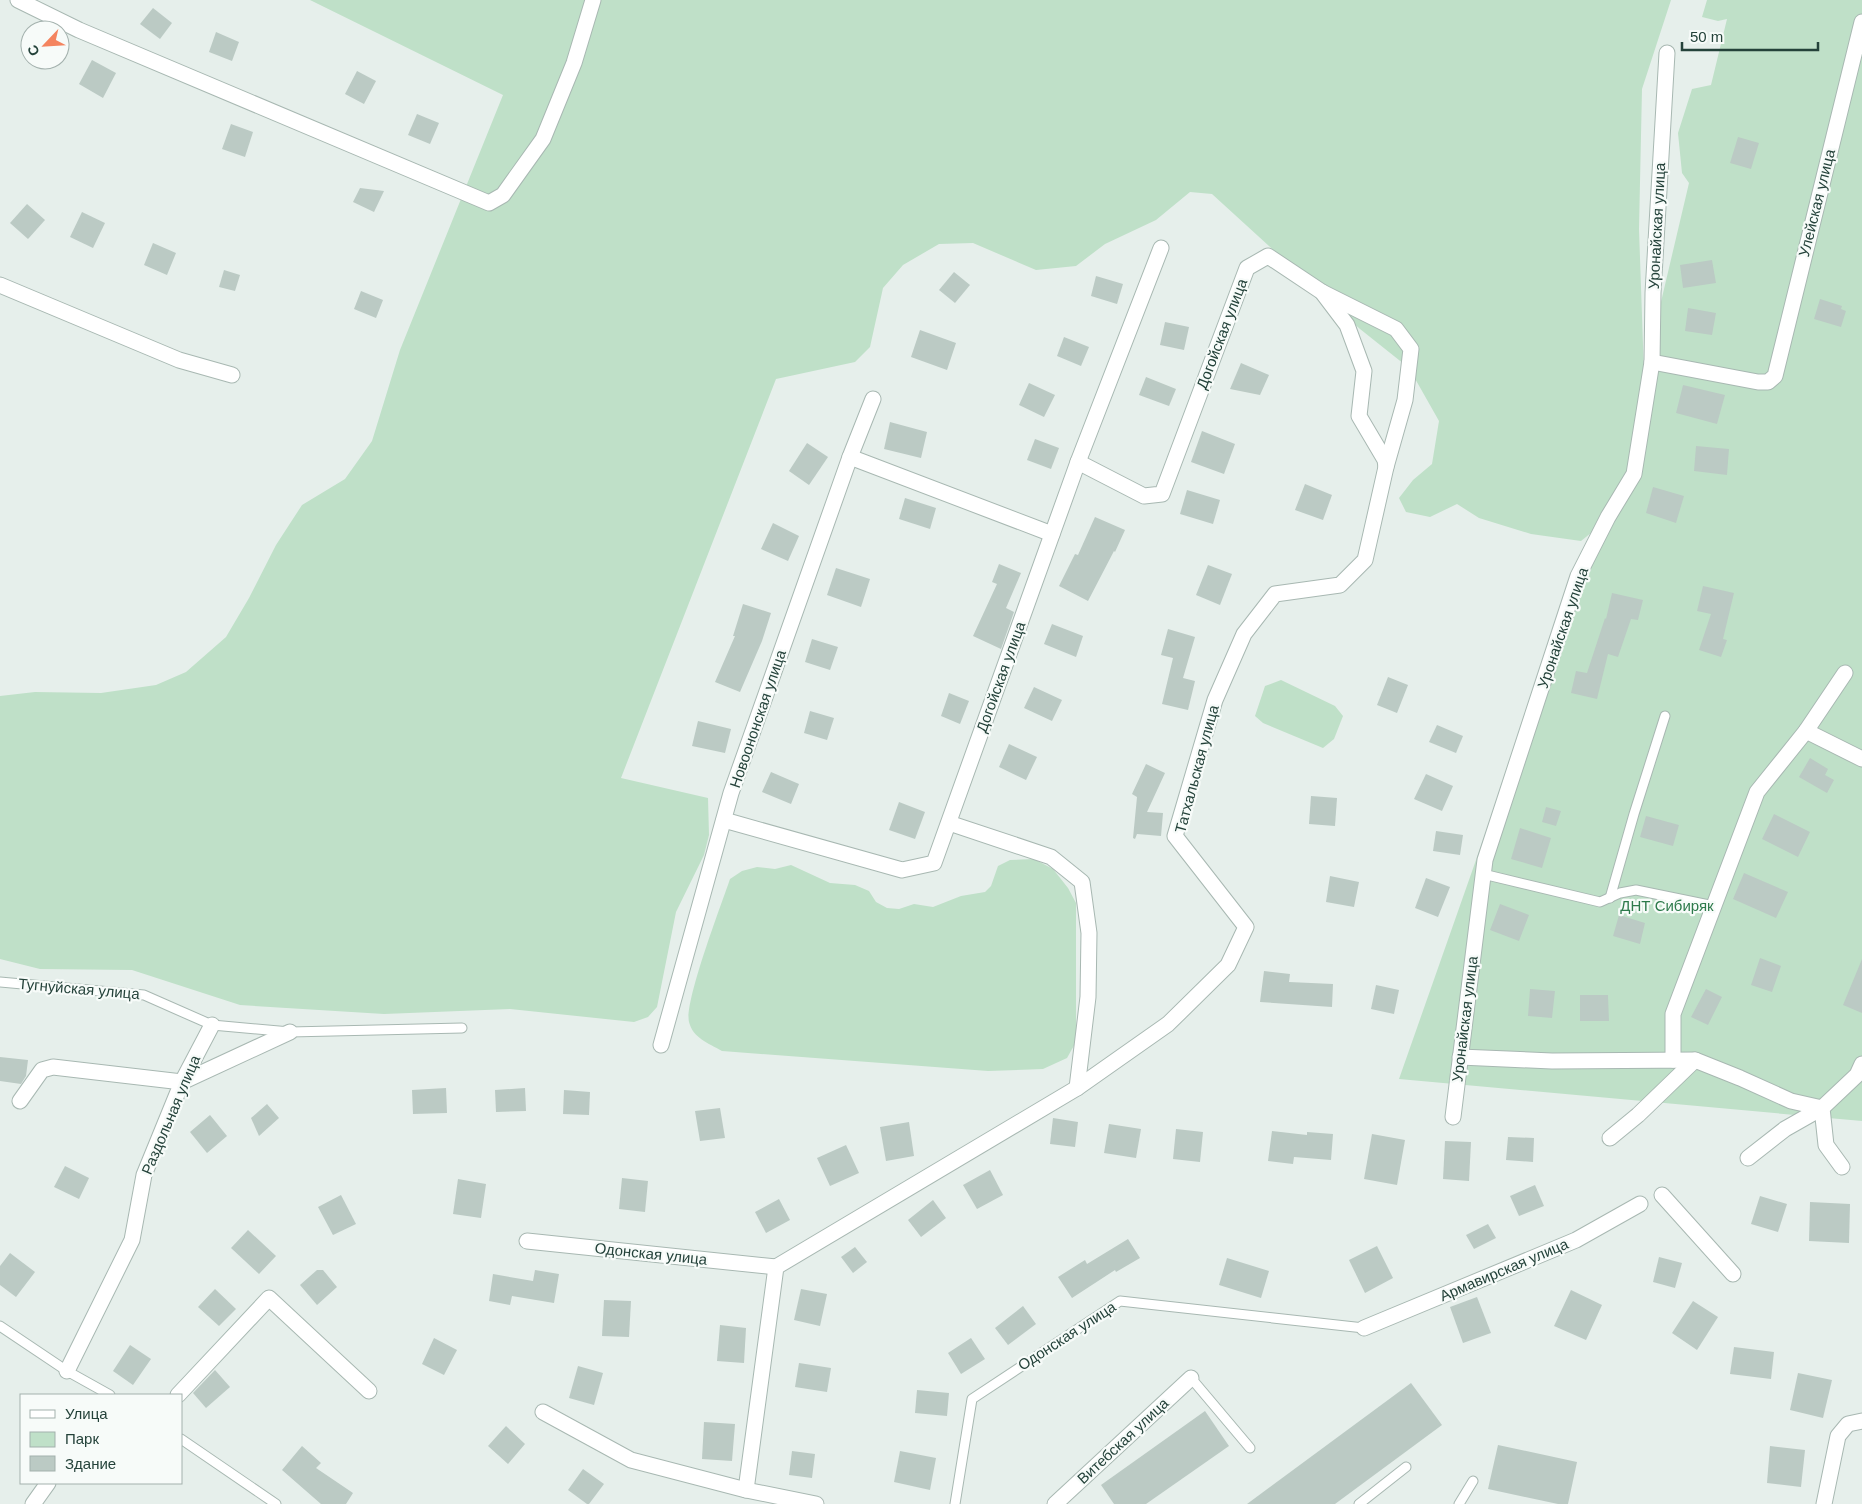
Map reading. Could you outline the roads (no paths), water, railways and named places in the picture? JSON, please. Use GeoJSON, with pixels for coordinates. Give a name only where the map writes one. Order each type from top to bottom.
{"type":"FeatureCollection","features":[{"type":"Feature","properties":{"kind":"street"},"geometry":{"type":"LineString","coordinates":[[18,0],[79,30],[489,203],[503,195],[543,139],[574,63],[593,0]]}},
{"type":"Feature","properties":{"kind":"street","name":"Улейская улица"},"geometry":{"type":"LineString","coordinates":[[1652,362],[1758,382],[1768,382],[1775,376],[1862,22]]}},
{"type":"Feature","properties":{"kind":"street","name":"Уронайская улица"},"geometry":{"type":"LineString","coordinates":[[1453,1117],[1485,860],[1578,576],[1608,518],[1634,474],[1652,362],[1653,294],[1667,53]]}},
{"type":"Feature","properties":{"kind":"street","name":"Догойская улица"},"geometry":{"type":"LineString","coordinates":[[724,820],[902,870],[934,863],[1078,462],[1161,248]]}},
{"type":"Feature","properties":{"kind":"street","name":"Догойская улица"},"geometry":{"type":"LineString","coordinates":[[1078,462],[1144,496],[1162,494],[1247,268],[1268,256],[1322,292],[1347,325],[1364,371],[1359,416],[1385,460],[1386,467]]}},
{"type":"Feature","properties":{"kind":"street"},"geometry":{"type":"LineString","coordinates":[[0,285],[179,360],[232,375]]}},
{"type":"Feature","properties":{"kind":"street"},"geometry":{"type":"LineString","coordinates":[[1322,292],[1396,329],[1411,350],[1405,400],[1386,467]]}},
{"type":"Feature","properties":{"kind":"street","name":"Новоононская улица"},"geometry":{"type":"LineString","coordinates":[[661,1044],[731,793],[850,458],[873,399]]}},
{"type":"Feature","properties":{"kind":"street"},"geometry":{"type":"LineString","coordinates":[[850,458],[1052,534]]}},
{"type":"Feature","properties":{"kind":"street","name":"Татхальская улица"},"geometry":{"type":"LineString","coordinates":[[1077,1088],[1168,1024],[1228,965],[1246,927],[1175,836],[1215,700],[1244,634],[1275,594],[1340,585],[1365,560],[1386,467]]}},
{"type":"Feature","properties":{"kind":"street"},"geometry":{"type":"LineString","coordinates":[[1673,1060],[1673,1014],[1757,792],[1806,731],[1845,673]]}},
{"type":"Feature","properties":{"kind":"street"},"geometry":{"type":"LineString","coordinates":[[1806,731],[1862,759]]}},
{"type":"Feature","properties":{"kind":"street"},"geometry":{"type":"LineString","coordinates":[[746,1490],[776,1267],[1077,1088],[1088,997],[1089,933],[1082,882],[1050,857],[949,823]]}},
{"type":"Feature","properties":{"kind":"street","name":"Раздольная улица"},"geometry":{"type":"LineString","coordinates":[[67,1371],[132,1240],[144,1175],[182,1082],[212,1025]]}},
{"type":"Feature","properties":{"kind":"street"},"geometry":{"type":"LineString","coordinates":[[20,1101],[42,1070],[53,1067],[182,1082],[290,1032]]}},
{"type":"Feature","properties":{"kind":"street"},"geometry":{"type":"LineString","coordinates":[[1460,1057],[1552,1062],[1695,1060],[1791,1101],[1822,1108]]}},
{"type":"Feature","properties":{"kind":"street"},"geometry":{"type":"LineString","coordinates":[[1610,1138],[1638,1115],[1695,1060]]}},
{"type":"Feature","properties":{"kind":"street"},"geometry":{"type":"LineString","coordinates":[[1748,1158],[1785,1129],[1822,1108],[1860,1070]]}},
{"type":"Feature","properties":{"kind":"street"},"geometry":{"type":"LineString","coordinates":[[1822,1108],[1826,1145],[1842,1167]]}},
{"type":"Feature","properties":{"kind":"street"},"geometry":{"type":"LineString","coordinates":[[1662,1195],[1733,1274]]}},
{"type":"Feature","properties":{"kind":"street","name":"Армавирская улица"},"geometry":{"type":"LineString","coordinates":[[1364,1328],[1576,1240],[1640,1204]]}},
{"type":"Feature","properties":{"kind":"street","name":"Одонская улица"},"geometry":{"type":"LineString","coordinates":[[527,1241],[776,1267]]}},
{"type":"Feature","properties":{"kind":"street"},"geometry":{"type":"LineString","coordinates":[[179,1394],[269,1298],[369,1391]]}},
{"type":"Feature","properties":{"kind":"street","name":"Витебская улица"},"geometry":{"type":"LineString","coordinates":[[1054,1504],[1191,1378]]}},
{"type":"Feature","properties":{"kind":"street"},"geometry":{"type":"LineString","coordinates":[[543,1412],[631,1460],[746,1490],[816,1504]]}},
{"type":"Feature","properties":{"kind":"street"},"geometry":{"type":"LineString","coordinates":[[1824,1504],[1838,1436],[1848,1424],[1862,1421]]}},
{"type":"Feature","properties":{"kind":"street"},"geometry":{"type":"LineString","coordinates":[[33,1504],[47,1484]]}},
{"type":"Feature","properties":{"kind":"lane"},"geometry":{"type":"LineString","coordinates":[[1610,898],[1665,716]]}},
{"type":"Feature","properties":{"kind":"lane"},"geometry":{"type":"LineString","coordinates":[[1483,874],[1600,902],[1620,893],[1636,890],[1714,906]]}},
{"type":"Feature","properties":{"kind":"lane","name":"Тугнуйская улица"},"geometry":{"type":"LineString","coordinates":[[0,982],[144,995],[212,1025]]}},
{"type":"Feature","properties":{"kind":"lane"},"geometry":{"type":"LineString","coordinates":[[212,1025],[290,1032],[462,1028]]}},
{"type":"Feature","properties":{"kind":"lane","name":"Одонская улица"},"geometry":{"type":"LineString","coordinates":[[955,1504],[972,1399],[1120,1301],[1364,1328]]}},
{"type":"Feature","properties":{"kind":"lane"},"geometry":{"type":"LineString","coordinates":[[0,1326],[67,1371],[108,1394]]}},
{"type":"Feature","properties":{"kind":"lane"},"geometry":{"type":"LineString","coordinates":[[1191,1378],[1250,1448]]}},
{"type":"Feature","properties":{"kind":"lane"},"geometry":{"type":"LineString","coordinates":[[182,1440],[276,1504]]}},
{"type":"Feature","properties":{"kind":"lane"},"geometry":{"type":"LineString","coordinates":[[1359,1504],[1406,1467]]}},
{"type":"Feature","properties":{"kind":"lane"},"geometry":{"type":"LineString","coordinates":[[1459,1504],[1473,1481]]}},
{"type":"Feature","properties":{"kind":"park label","name":"ДНТ Сибиряк"},"geometry":{"type":"Point","coordinates":[1667,906]}}]}
